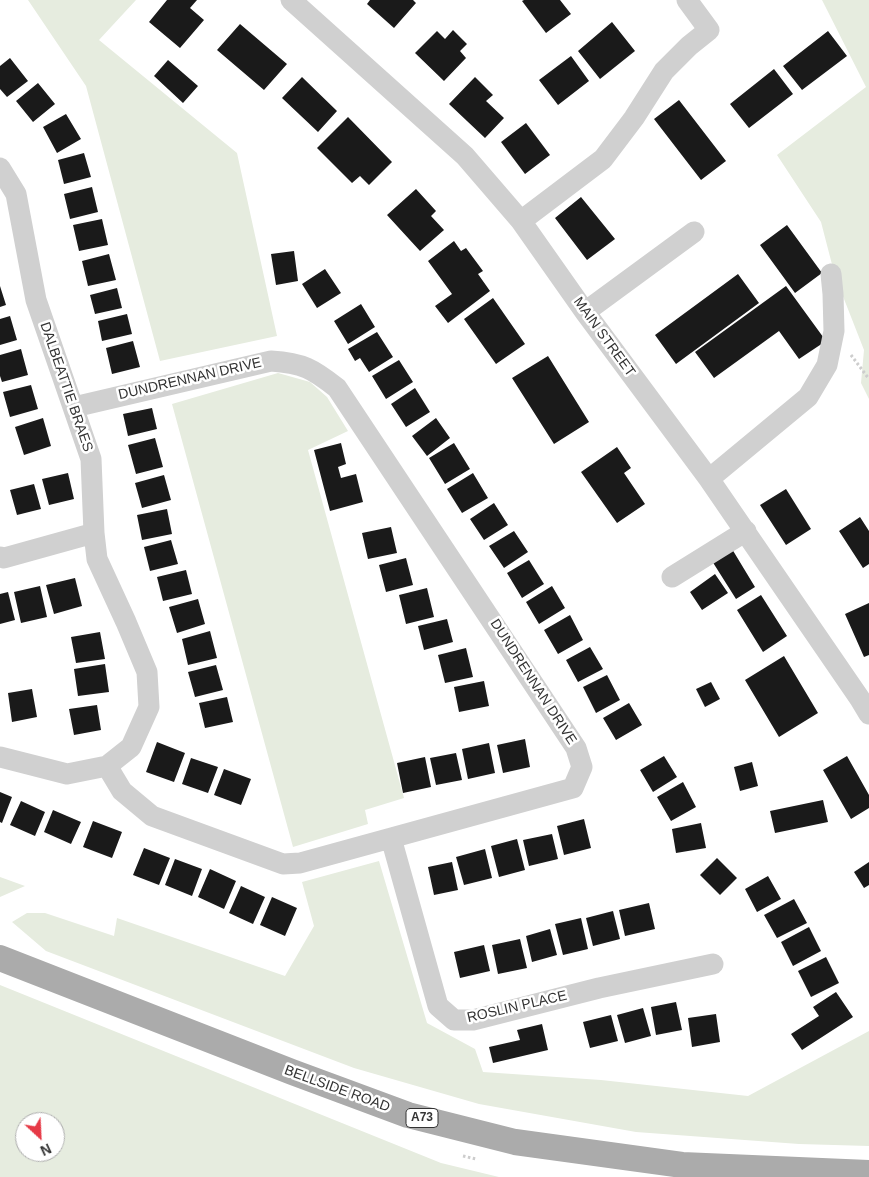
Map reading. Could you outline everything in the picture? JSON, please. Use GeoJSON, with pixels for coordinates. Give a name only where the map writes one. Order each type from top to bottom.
{"type":"FeatureCollection","features":[{"type":"Feature","properties":{"kind":"main road","name":"BELLSIDE ROAD"},"geometry":{"type":"LineString","coordinates":[[0,958],[292,1072],[408,1115],[515,1142],[682,1165],[869,1173]]}},
{"type":"Feature","properties":{"kind":"street","name":"MAIN STREET"},"geometry":{"type":"LineString","coordinates":[[292,0],[465,156],[521,221],[585,312],[709,479],[866,703]]}},
{"type":"Feature","properties":{"kind":"street"},"geometry":{"type":"LineString","coordinates":[[521,221],[603,159],[634,118],[664,71],[708,30],[687,0]]}},
{"type":"Feature","properties":{"kind":"street","name":"DALBEATTIE BRAES"},"geometry":{"type":"LineString","coordinates":[[0,168],[16,194],[36,300],[91,458],[97,559],[147,672],[149,707],[146,715],[132,747],[107,766]]}},
{"type":"Feature","properties":{"kind":"street"},"geometry":{"type":"LineString","coordinates":[[585,312],[694,232]]}},
{"type":"Feature","properties":{"kind":"street"},"geometry":{"type":"LineString","coordinates":[[709,479],[808,397],[827,365],[834,330],[834,294],[831,274]]}},
{"type":"Feature","properties":{"kind":"street","name":"DUNDRENNAN DRIVE"},"geometry":{"type":"LineString","coordinates":[[74,407],[271,361],[293,362],[316,371],[337,388],[576,748],[582,768],[573,788],[300,864],[283,864],[152,816],[122,791],[107,766]]}},
{"type":"Feature","properties":{"kind":"street"},"geometry":{"type":"LineString","coordinates":[[672,577],[746,531]]}},
{"type":"Feature","properties":{"kind":"street"},"geometry":{"type":"LineString","coordinates":[[0,557],[4,558],[94,533]]}},
{"type":"Feature","properties":{"kind":"street"},"geometry":{"type":"LineString","coordinates":[[0,757],[67,774],[107,766]]}},
{"type":"Feature","properties":{"kind":"street","name":"ROSLIN PLACE"},"geometry":{"type":"LineString","coordinates":[[391,838],[438,1006],[454,1020],[473,1020],[599,988],[713,964]]}},
{"type":"Feature","properties":{"kind":"shaded area"},"geometry":{"type":"Polygon","coordinates":[[[28,0],[136,0],[99,40],[237,153],[277,336],[160,361],[86,86],[28,0]]]}},
{"type":"Feature","properties":{"kind":"shaded area"},"geometry":{"type":"Polygon","coordinates":[[[822,0],[869,0],[869,399],[861,383],[864,350],[835,276],[821,222],[777,155],[866,87],[822,0]]]}},
{"type":"Feature","properties":{"kind":"shaded area"},"geometry":{"type":"Polygon","coordinates":[[[278,373],[310,382],[327,397],[348,431],[308,450],[404,798],[365,810],[368,824],[293,847],[172,404],[278,373]]]}},
{"type":"Feature","properties":{"kind":"shaded area"},"geometry":{"type":"Polygon","coordinates":[[[379,861],[427,1023],[475,1049],[483,1072],[601,1080],[748,1096],[869,1031],[869,1146],[799,1144],[636,1132],[479,1104],[354,1068],[46,951],[12,922],[27,913],[45,913],[114,936],[117,918],[285,976],[314,926],[302,882],[379,861]]]}},
{"type":"Feature","properties":{"kind":"shaded area"},"geometry":{"type":"Polygon","coordinates":[[[0,877],[25,886],[0,897],[0,877]]]}},
{"type":"Feature","properties":{"kind":"shaded area"},"geometry":{"type":"Polygon","coordinates":[[[0,985],[441,1163],[499,1177],[0,1177],[0,985]]]}},
{"type":"Feature","properties":{"kind":"building"},"geometry":{"type":"Polygon","coordinates":[[[167,0],[197,0],[190,8],[204,20],[180,48],[149,22],[167,0]]]}},
{"type":"Feature","properties":{"kind":"building"},"geometry":{"type":"Polygon","coordinates":[[[370,0],[413,0],[416,3],[394,28],[367,4],[370,0]]]}},
{"type":"Feature","properties":{"kind":"building"},"geometry":{"type":"Polygon","coordinates":[[[560,0],[571,14],[546,33],[522,1],[560,0]]]}},
{"type":"Feature","properties":{"kind":"building"},"geometry":{"type":"Polygon","coordinates":[[[612,22],[635,51],[600,79],[578,51],[612,22]]]}},
{"type":"Feature","properties":{"kind":"building"},"geometry":{"type":"Polygon","coordinates":[[[240,24],[287,64],[264,90],[217,50],[240,24]]]}},
{"type":"Feature","properties":{"kind":"building"},"geometry":{"type":"Polygon","coordinates":[[[453,30],[467,44],[460,51],[466,58],[444,81],[415,53],[437,31],[445,39],[453,30]]]}},
{"type":"Feature","properties":{"kind":"building"},"geometry":{"type":"Polygon","coordinates":[[[828,31],[847,56],[802,90],[783,66],[828,31]]]}},
{"type":"Feature","properties":{"kind":"building"},"geometry":{"type":"Polygon","coordinates":[[[571,56],[589,81],[558,105],[539,80],[571,56]]]}},
{"type":"Feature","properties":{"kind":"building"},"geometry":{"type":"Polygon","coordinates":[[[10,58],[28,81],[7,97],[0,89],[0,66],[10,58]]]}},
{"type":"Feature","properties":{"kind":"building"},"geometry":{"type":"Polygon","coordinates":[[[168,60],[198,86],[183,103],[154,76],[168,60]]]}},
{"type":"Feature","properties":{"kind":"building"},"geometry":{"type":"Polygon","coordinates":[[[774,69],[793,94],[749,128],[730,104],[774,69]]]}},
{"type":"Feature","properties":{"kind":"building"},"geometry":{"type":"Polygon","coordinates":[[[302,77],[337,111],[318,132],[282,98],[302,77]]]}},
{"type":"Feature","properties":{"kind":"building"},"geometry":{"type":"Polygon","coordinates":[[[475,77],[493,95],[486,101],[504,118],[485,138],[449,104],[475,77]]]}},
{"type":"Feature","properties":{"kind":"building"},"geometry":{"type":"Polygon","coordinates":[[[38,83],[55,104],[33,122],[16,101],[38,83]]]}},
{"type":"Feature","properties":{"kind":"building"},"geometry":{"type":"Polygon","coordinates":[[[679,100],[726,161],[701,180],[654,119],[679,100]]]}},
{"type":"Feature","properties":{"kind":"building"},"geometry":{"type":"Polygon","coordinates":[[[66,114],[81,139],[57,153],[43,127],[66,114]]]}},
{"type":"Feature","properties":{"kind":"building"},"geometry":{"type":"Polygon","coordinates":[[[348,117],[392,162],[369,185],[360,176],[352,183],[317,148],[348,117]]]}},
{"type":"Feature","properties":{"kind":"building"},"geometry":{"type":"Polygon","coordinates":[[[526,123],[550,155],[525,174],[501,142],[526,123]]]}},
{"type":"Feature","properties":{"kind":"building"},"geometry":{"type":"Polygon","coordinates":[[[84,153],[91,177],[64,184],[58,160],[84,153]]]}},
{"type":"Feature","properties":{"kind":"building"},"geometry":{"type":"Polygon","coordinates":[[[92,187],[98,212],[70,219],[64,194],[92,187]]]}},
{"type":"Feature","properties":{"kind":"building"},"geometry":{"type":"Polygon","coordinates":[[[416,189],[436,211],[431,216],[444,230],[420,251],[387,215],[416,189]]]}},
{"type":"Feature","properties":{"kind":"building"},"geometry":{"type":"Polygon","coordinates":[[[581,197],[615,239],[587,260],[555,218],[581,197]]]}},
{"type":"Feature","properties":{"kind":"building"},"geometry":{"type":"Polygon","coordinates":[[[102,219],[108,245],[79,251],[73,225],[102,219]]]}},
{"type":"Feature","properties":{"kind":"building"},"geometry":{"type":"Polygon","coordinates":[[[787,225],[822,273],[795,293],[760,245],[787,225]]]}},
{"type":"Feature","properties":{"kind":"building"},"geometry":{"type":"Polygon","coordinates":[[[454,241],[461,251],[466,248],[483,271],[478,274],[490,291],[448,323],[435,306],[452,294],[428,261],[454,241]]]}},
{"type":"Feature","properties":{"kind":"building"},"geometry":{"type":"Polygon","coordinates":[[[294,251],[298,281],[276,285],[271,254],[294,251]]]}},
{"type":"Feature","properties":{"kind":"building"},"geometry":{"type":"Polygon","coordinates":[[[109,254],[116,280],[88,286],[82,261],[109,254]]]}},
{"type":"Feature","properties":{"kind":"building"},"geometry":{"type":"Polygon","coordinates":[[[325,269],[341,293],[317,308],[302,284],[325,269]]]}},
{"type":"Feature","properties":{"kind":"building"},"geometry":{"type":"Polygon","coordinates":[[[738,274],[759,303],[676,364],[655,335],[738,274]]]}},
{"type":"Feature","properties":{"kind":"building"},"geometry":{"type":"Polygon","coordinates":[[[0,286],[6,305],[0,307],[0,286]]]}},
{"type":"Feature","properties":{"kind":"building"},"geometry":{"type":"Polygon","coordinates":[[[786,286],[826,341],[799,359],[779,331],[714,378],[695,352],[786,286]]]}},
{"type":"Feature","properties":{"kind":"building"},"geometry":{"type":"Polygon","coordinates":[[[117,288],[122,308],[95,314],[90,295],[117,288]]]}},
{"type":"Feature","properties":{"kind":"building"},"geometry":{"type":"Polygon","coordinates":[[[493,298],[525,344],[496,364],[464,319],[493,298]]]}},
{"type":"Feature","properties":{"kind":"building"},"geometry":{"type":"Polygon","coordinates":[[[361,304],[375,327],[348,344],[334,321],[361,304]]]}},
{"type":"Feature","properties":{"kind":"building"},"geometry":{"type":"Polygon","coordinates":[[[127,314],[132,334],[102,341],[98,321],[127,314]]]}},
{"type":"Feature","properties":{"kind":"building"},"geometry":{"type":"Polygon","coordinates":[[[10,316],[17,340],[0,345],[0,319],[10,316]]]}},
{"type":"Feature","properties":{"kind":"building"},"geometry":{"type":"Polygon","coordinates":[[[377,332],[393,357],[369,372],[360,358],[355,361],[348,349],[377,332]]]}},
{"type":"Feature","properties":{"kind":"building"},"geometry":{"type":"Polygon","coordinates":[[[133,341],[140,367],[112,374],[106,348],[133,341]]]}},
{"type":"Feature","properties":{"kind":"building"},"geometry":{"type":"Polygon","coordinates":[[[21,349],[28,375],[2,382],[0,376],[0,355],[21,349]]]}},
{"type":"Feature","properties":{"kind":"building"},"geometry":{"type":"Polygon","coordinates":[[[548,356],[589,422],[554,444],[512,378],[548,356]]]}},
{"type":"Feature","properties":{"kind":"building"},"geometry":{"type":"Polygon","coordinates":[[[399,360],[413,382],[386,399],[372,376],[399,360]]]}},
{"type":"Feature","properties":{"kind":"building"},"geometry":{"type":"Polygon","coordinates":[[[31,385],[38,409],[10,417],[3,392],[31,385]]]}},
{"type":"Feature","properties":{"kind":"building"},"geometry":{"type":"Polygon","coordinates":[[[415,388],[430,412],[406,427],[391,404],[415,388]]]}},
{"type":"Feature","properties":{"kind":"building"},"geometry":{"type":"Polygon","coordinates":[[[152,408],[157,429],[128,436],[123,414],[152,408]]]}},
{"type":"Feature","properties":{"kind":"building"},"geometry":{"type":"Polygon","coordinates":[[[43,418],[51,446],[24,455],[15,427],[43,418]]]}},
{"type":"Feature","properties":{"kind":"building"},"geometry":{"type":"Polygon","coordinates":[[[436,418],[450,438],[427,456],[412,436],[436,418]]]}},
{"type":"Feature","properties":{"kind":"building"},"geometry":{"type":"Polygon","coordinates":[[[155,438],[163,467],[136,474],[128,445],[155,438]]]}},
{"type":"Feature","properties":{"kind":"building"},"geometry":{"type":"Polygon","coordinates":[[[341,443],[346,464],[338,467],[341,478],[356,474],[363,502],[330,511],[314,450],[341,443]]]}},
{"type":"Feature","properties":{"kind":"building"},"geometry":{"type":"Polygon","coordinates":[[[454,443],[470,469],[445,484],[429,458],[454,443]]]}},
{"type":"Feature","properties":{"kind":"building"},"geometry":{"type":"Polygon","coordinates":[[[617,447],[631,468],[624,473],[645,504],[617,523],[581,472],[617,447]]]}},
{"type":"Feature","properties":{"kind":"building"},"geometry":{"type":"Polygon","coordinates":[[[68,473],[74,499],[49,505],[42,479],[68,473]]]}},
{"type":"Feature","properties":{"kind":"building"},"geometry":{"type":"Polygon","coordinates":[[[473,473],[488,498],[462,513],[447,489],[473,473]]]}},
{"type":"Feature","properties":{"kind":"building"},"geometry":{"type":"Polygon","coordinates":[[[164,475],[171,500],[142,508],[135,483],[164,475]]]}},
{"type":"Feature","properties":{"kind":"building"},"geometry":{"type":"Polygon","coordinates":[[[34,484],[41,509],[17,515],[10,490],[34,484]]]}},
{"type":"Feature","properties":{"kind":"building"},"geometry":{"type":"Polygon","coordinates":[[[786,489],[811,529],[786,545],[760,505],[786,489]]]}},
{"type":"Feature","properties":{"kind":"building"},"geometry":{"type":"Polygon","coordinates":[[[494,503],[508,525],[484,540],[470,519],[494,503]]]}},
{"type":"Feature","properties":{"kind":"building"},"geometry":{"type":"Polygon","coordinates":[[[167,509],[172,534],[142,540],[137,515],[167,509]]]}},
{"type":"Feature","properties":{"kind":"building"},"geometry":{"type":"Polygon","coordinates":[[[860,517],[869,531],[869,564],[863,568],[839,531],[860,517]]]}},
{"type":"Feature","properties":{"kind":"building"},"geometry":{"type":"Polygon","coordinates":[[[391,527],[397,553],[368,559],[362,533],[391,527]]]}},
{"type":"Feature","properties":{"kind":"building"},"geometry":{"type":"Polygon","coordinates":[[[514,531],[528,552],[504,568],[489,546],[514,531]]]}},
{"type":"Feature","properties":{"kind":"building"},"geometry":{"type":"Polygon","coordinates":[[[171,540],[178,564],[150,571],[144,547],[171,540]]]}},
{"type":"Feature","properties":{"kind":"building"},"geometry":{"type":"Polygon","coordinates":[[[732,549],[755,587],[736,599],[712,561],[732,549]]]}},
{"type":"Feature","properties":{"kind":"building"},"geometry":{"type":"Polygon","coordinates":[[[406,558],[413,585],[386,592],[379,565],[406,558]]]}},
{"type":"Feature","properties":{"kind":"building"},"geometry":{"type":"Polygon","coordinates":[[[529,560],[544,584],[522,598],[507,573],[529,560]]]}},
{"type":"Feature","properties":{"kind":"building"},"geometry":{"type":"Polygon","coordinates":[[[186,570],[192,594],[163,601],[157,577],[186,570]]]}},
{"type":"Feature","properties":{"kind":"building"},"geometry":{"type":"Polygon","coordinates":[[[715,574],[728,593],[702,610],[690,592],[715,574]]]}},
{"type":"Feature","properties":{"kind":"building"},"geometry":{"type":"Polygon","coordinates":[[[75,578],[82,606],[54,614],[46,585],[75,578]]]}},
{"type":"Feature","properties":{"kind":"building"},"geometry":{"type":"Polygon","coordinates":[[[40,586],[47,617],[21,623],[14,592],[40,586]]]}},
{"type":"Feature","properties":{"kind":"building"},"geometry":{"type":"Polygon","coordinates":[[[552,586],[565,608],[539,624],[526,602],[552,586]]]}},
{"type":"Feature","properties":{"kind":"building"},"geometry":{"type":"Polygon","coordinates":[[[427,588],[434,617],[406,624],[399,595],[427,588]]]}},
{"type":"Feature","properties":{"kind":"building"},"geometry":{"type":"Polygon","coordinates":[[[8,592],[15,620],[0,624],[0,594],[8,592]]]}},
{"type":"Feature","properties":{"kind":"building"},"geometry":{"type":"Polygon","coordinates":[[[761,595],[787,636],[763,652],[737,610],[761,595]]]}},
{"type":"Feature","properties":{"kind":"building"},"geometry":{"type":"Polygon","coordinates":[[[198,599],[205,624],[177,633],[169,607],[198,599]]]}},
{"type":"Feature","properties":{"kind":"building"},"geometry":{"type":"Polygon","coordinates":[[[869,603],[869,655],[864,657],[845,614],[869,603]]]}},
{"type":"Feature","properties":{"kind":"building"},"geometry":{"type":"Polygon","coordinates":[[[570,615],[583,640],[558,654],[544,630],[570,615]]]}},
{"type":"Feature","properties":{"kind":"building"},"geometry":{"type":"Polygon","coordinates":[[[447,619],[453,642],[424,650],[418,626],[447,619]]]}},
{"type":"Feature","properties":{"kind":"building"},"geometry":{"type":"Polygon","coordinates":[[[210,631],[217,658],[188,665],[182,639],[210,631]]]}},
{"type":"Feature","properties":{"kind":"building"},"geometry":{"type":"Polygon","coordinates":[[[100,632],[105,659],[76,663],[71,637],[100,632]]]}},
{"type":"Feature","properties":{"kind":"building"},"geometry":{"type":"Polygon","coordinates":[[[590,647],[603,669],[578,682],[566,660],[590,647]]]}},
{"type":"Feature","properties":{"kind":"building"},"geometry":{"type":"Polygon","coordinates":[[[466,648],[473,677],[445,683],[438,655],[466,648]]]}},
{"type":"Feature","properties":{"kind":"building"},"geometry":{"type":"Polygon","coordinates":[[[784,656],[818,713],[779,737],[745,680],[784,656]]]}},
{"type":"Feature","properties":{"kind":"building"},"geometry":{"type":"Polygon","coordinates":[[[105,664],[109,692],[78,696],[74,669],[105,664]]]}},
{"type":"Feature","properties":{"kind":"building"},"geometry":{"type":"Polygon","coordinates":[[[216,665],[223,690],[195,697],[188,672],[216,665]]]}},
{"type":"Feature","properties":{"kind":"building"},"geometry":{"type":"Polygon","coordinates":[[[607,675],[620,700],[596,713],[583,687],[607,675]]]}},
{"type":"Feature","properties":{"kind":"building"},"geometry":{"type":"Polygon","coordinates":[[[484,681],[489,706],[459,712],[454,687],[484,681]]]}},
{"type":"Feature","properties":{"kind":"building"},"geometry":{"type":"Polygon","coordinates":[[[711,682],[720,699],[705,707],[696,689],[711,682]]]}},
{"type":"Feature","properties":{"kind":"building"},"geometry":{"type":"Polygon","coordinates":[[[32,689],[37,717],[12,722],[8,693],[32,689]]]}},
{"type":"Feature","properties":{"kind":"building"},"geometry":{"type":"Polygon","coordinates":[[[227,697],[233,722],[205,728],[199,703],[227,697]]]}},
{"type":"Feature","properties":{"kind":"building"},"geometry":{"type":"Polygon","coordinates":[[[629,703],[642,725],[616,740],[603,718],[629,703]]]}},
{"type":"Feature","properties":{"kind":"building"},"geometry":{"type":"Polygon","coordinates":[[[97,705],[101,730],[74,735],[69,709],[97,705]]]}},
{"type":"Feature","properties":{"kind":"building"},"geometry":{"type":"Polygon","coordinates":[[[525,739],[530,767],[503,773],[497,745],[525,739]]]}},
{"type":"Feature","properties":{"kind":"building"},"geometry":{"type":"Polygon","coordinates":[[[157,742],[185,753],[174,782],[146,772],[157,742]]]}},
{"type":"Feature","properties":{"kind":"building"},"geometry":{"type":"Polygon","coordinates":[[[489,743],[495,773],[468,779],[462,749],[489,743]]]}},
{"type":"Feature","properties":{"kind":"building"},"geometry":{"type":"Polygon","coordinates":[[[456,753],[462,780],[436,785],[430,758],[456,753]]]}},
{"type":"Feature","properties":{"kind":"building"},"geometry":{"type":"Polygon","coordinates":[[[664,756],[677,777],[653,792],[640,770],[664,756]]]}},
{"type":"Feature","properties":{"kind":"building"},"geometry":{"type":"Polygon","coordinates":[[[847,756],[869,795],[869,808],[851,819],[823,770],[847,756]]]}},
{"type":"Feature","properties":{"kind":"building"},"geometry":{"type":"Polygon","coordinates":[[[425,757],[431,787],[403,793],[397,763],[425,757]]]}},
{"type":"Feature","properties":{"kind":"building"},"geometry":{"type":"Polygon","coordinates":[[[191,758],[218,767],[208,793],[182,784],[191,758]]]}},
{"type":"Feature","properties":{"kind":"building"},"geometry":{"type":"Polygon","coordinates":[[[752,762],[758,786],[740,791],[734,767],[752,762]]]}},
{"type":"Feature","properties":{"kind":"building"},"geometry":{"type":"Polygon","coordinates":[[[224,769],[251,779],[241,805],[214,795],[224,769]]]}},
{"type":"Feature","properties":{"kind":"building"},"geometry":{"type":"Polygon","coordinates":[[[683,782],[696,807],[671,821],[657,797],[683,782]]]}},
{"type":"Feature","properties":{"kind":"building"},"geometry":{"type":"Polygon","coordinates":[[[0,792],[12,797],[2,823],[0,822],[0,792]]]}},
{"type":"Feature","properties":{"kind":"building"},"geometry":{"type":"Polygon","coordinates":[[[823,800],[828,822],[775,833],[770,811],[823,800]]]}},
{"type":"Feature","properties":{"kind":"building"},"geometry":{"type":"Polygon","coordinates":[[[21,801],[45,812],[35,836],[10,825],[21,801]]]}},
{"type":"Feature","properties":{"kind":"building"},"geometry":{"type":"Polygon","coordinates":[[[53,810],[81,822],[71,844],[44,832],[53,810]]]}},
{"type":"Feature","properties":{"kind":"building"},"geometry":{"type":"Polygon","coordinates":[[[584,819],[591,848],[564,855],[557,826],[584,819]]]}},
{"type":"Feature","properties":{"kind":"building"},"geometry":{"type":"Polygon","coordinates":[[[93,821],[122,832],[112,858],[83,847],[93,821]]]}},
{"type":"Feature","properties":{"kind":"building"},"geometry":{"type":"Polygon","coordinates":[[[701,823],[706,848],[676,853],[672,829],[701,823]]]}},
{"type":"Feature","properties":{"kind":"building"},"geometry":{"type":"Polygon","coordinates":[[[552,834],[558,859],[529,866],[523,840],[552,834]]]}},
{"type":"Feature","properties":{"kind":"building"},"geometry":{"type":"Polygon","coordinates":[[[517,839],[525,870],[499,877],[491,846],[517,839]]]}},
{"type":"Feature","properties":{"kind":"building"},"geometry":{"type":"Polygon","coordinates":[[[144,848],[170,858],[159,885],[133,875],[144,848]]]}},
{"type":"Feature","properties":{"kind":"building"},"geometry":{"type":"Polygon","coordinates":[[[485,849],[492,878],[464,885],[456,857],[485,849]]]}},
{"type":"Feature","properties":{"kind":"building"},"geometry":{"type":"Polygon","coordinates":[[[717,858],[737,878],[720,895],[700,875],[717,858]]]}},
{"type":"Feature","properties":{"kind":"building"},"geometry":{"type":"Polygon","coordinates":[[[175,859],[202,869],[192,896],[165,885],[175,859]]]}},
{"type":"Feature","properties":{"kind":"building"},"geometry":{"type":"Polygon","coordinates":[[[452,862],[458,890],[434,895],[428,867],[452,862]]]}},
{"type":"Feature","properties":{"kind":"building"},"geometry":{"type":"Polygon","coordinates":[[[869,862],[869,885],[864,888],[854,872],[869,862]]]}},
{"type":"Feature","properties":{"kind":"building"},"geometry":{"type":"Polygon","coordinates":[[[210,869],[236,881],[224,909],[198,897],[210,869]]]}},
{"type":"Feature","properties":{"kind":"building"},"geometry":{"type":"Polygon","coordinates":[[[768,876],[781,899],[757,912],[745,889],[768,876]]]}},
{"type":"Feature","properties":{"kind":"building"},"geometry":{"type":"Polygon","coordinates":[[[241,886],[265,897],[253,924],[229,913],[241,886]]]}},
{"type":"Feature","properties":{"kind":"building"},"geometry":{"type":"Polygon","coordinates":[[[272,897],[297,908],[285,936],[260,925],[272,897]]]}},
{"type":"Feature","properties":{"kind":"building"},"geometry":{"type":"Polygon","coordinates":[[[794,899],[807,923],[777,938],[764,915],[794,899]]]}},
{"type":"Feature","properties":{"kind":"building"},"geometry":{"type":"Polygon","coordinates":[[[649,903],[655,929],[625,936],[619,910],[649,903]]]}},
{"type":"Feature","properties":{"kind":"building"},"geometry":{"type":"Polygon","coordinates":[[[613,911],[620,939],[593,946],[586,918],[613,911]]]}},
{"type":"Feature","properties":{"kind":"building"},"geometry":{"type":"Polygon","coordinates":[[[581,918],[588,949],[563,955],[555,924],[581,918]]]}},
{"type":"Feature","properties":{"kind":"building"},"geometry":{"type":"Polygon","coordinates":[[[809,927],[821,951],[793,966],[781,942],[809,927]]]}},
{"type":"Feature","properties":{"kind":"building"},"geometry":{"type":"Polygon","coordinates":[[[550,929],[557,955],[532,962],[526,936],[550,929]]]}},
{"type":"Feature","properties":{"kind":"building"},"geometry":{"type":"Polygon","coordinates":[[[520,939],[527,968],[498,974],[492,945],[520,939]]]}},
{"type":"Feature","properties":{"kind":"building"},"geometry":{"type":"Polygon","coordinates":[[[484,945],[490,971],[460,978],[454,952],[484,945]]]}},
{"type":"Feature","properties":{"kind":"building"},"geometry":{"type":"Polygon","coordinates":[[[826,957],[839,983],[811,997],[798,971],[826,957]]]}},
{"type":"Feature","properties":{"kind":"building"},"geometry":{"type":"Polygon","coordinates":[[[836,992],[853,1017],[802,1050],[791,1034],[819,1016],[813,1007],[836,992]]]}},
{"type":"Feature","properties":{"kind":"building"},"geometry":{"type":"Polygon","coordinates":[[[676,1002],[682,1030],[656,1035],[651,1007],[676,1002]]]}},
{"type":"Feature","properties":{"kind":"building"},"geometry":{"type":"Polygon","coordinates":[[[643,1008],[651,1036],[625,1043],[617,1015],[643,1008]]]}},
{"type":"Feature","properties":{"kind":"building"},"geometry":{"type":"Polygon","coordinates":[[[716,1014],[720,1042],[692,1047],[688,1018],[716,1014]]]}},
{"type":"Feature","properties":{"kind":"building"},"geometry":{"type":"Polygon","coordinates":[[[611,1015],[618,1041],[590,1048],[583,1022],[611,1015]]]}},
{"type":"Feature","properties":{"kind":"building"},"geometry":{"type":"Polygon","coordinates":[[[542,1024],[548,1050],[493,1063],[489,1047],[520,1040],[517,1030],[542,1024]]]}}]}
